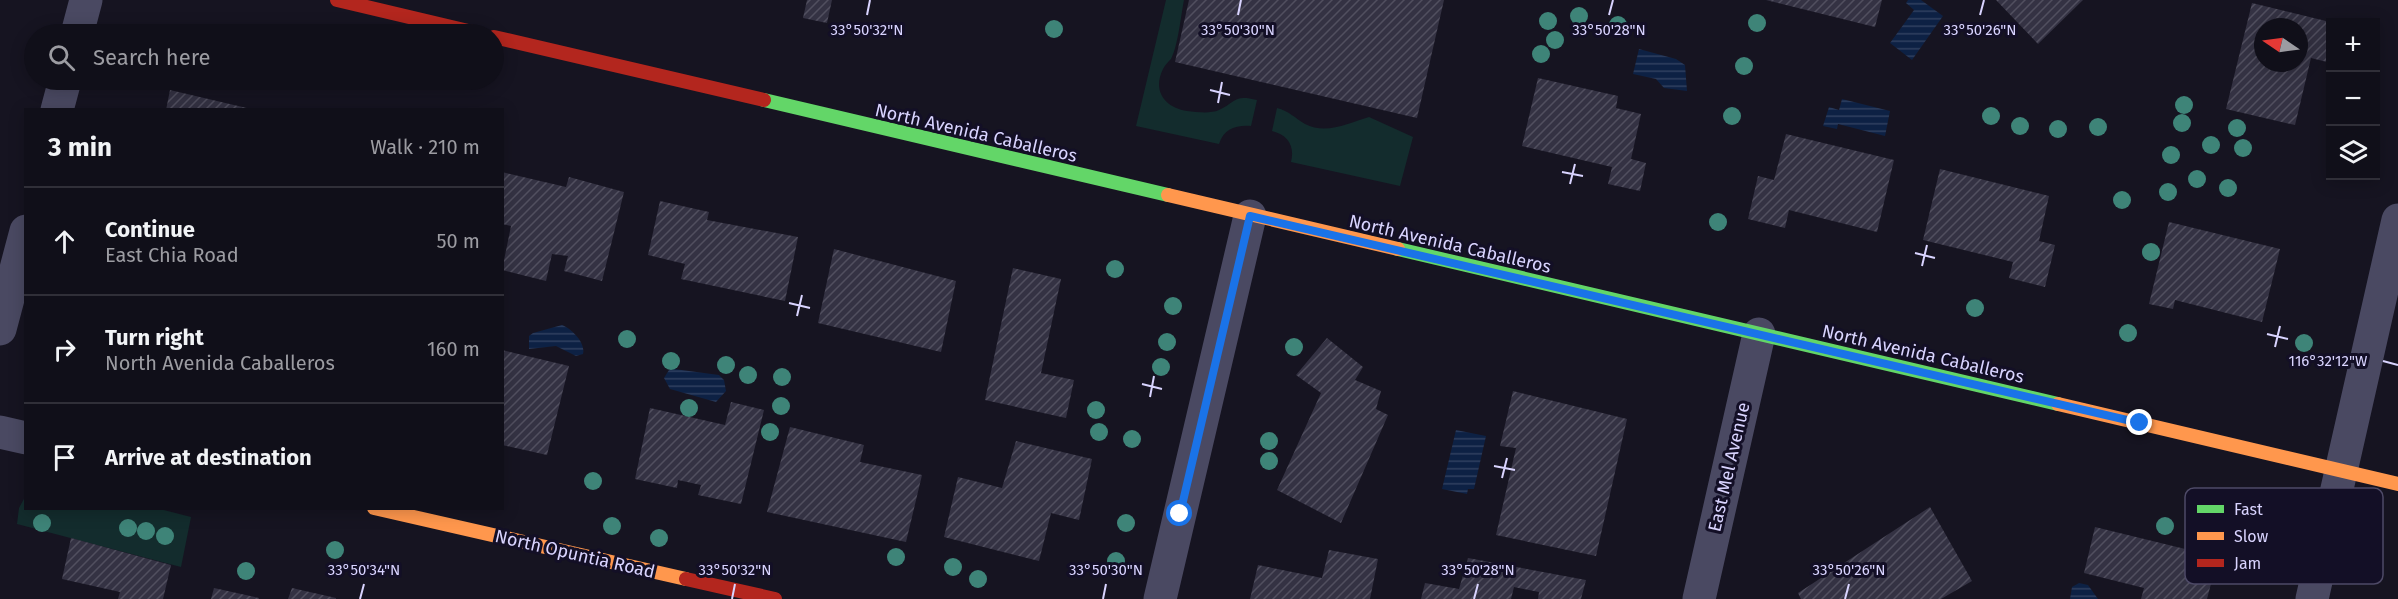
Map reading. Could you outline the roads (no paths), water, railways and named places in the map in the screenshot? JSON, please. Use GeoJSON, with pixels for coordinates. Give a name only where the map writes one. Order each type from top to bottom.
{"type":"FeatureCollection","features":[{"type":"Feature","properties":{"kind":"street"},"geometry":{"type":"LineString","coordinates":[[80,24],[86,0]]}},
{"type":"Feature","properties":{"kind":"street"},"geometry":{"type":"LineString","coordinates":[[337,0],[439,24]]}},
{"type":"Feature","properties":{"kind":"street","name":"North Avenida Caballeros"},"geometry":{"type":"LineString","coordinates":[[504,39],[2398,484]]}},
{"type":"Feature","properties":{"kind":"street"},"geometry":{"type":"LineString","coordinates":[[58,108],[62,90]]}},
{"type":"Feature","properties":{"kind":"street"},"geometry":{"type":"LineString","coordinates":[[1160,599],[1250,216]]}},
{"type":"Feature","properties":{"kind":"street"},"geometry":{"type":"LineString","coordinates":[[2337,488],[2398,220]]}},
{"type":"Feature","properties":{"kind":"street"},"geometry":{"type":"LineString","coordinates":[[0,329],[24,239]]}},
{"type":"Feature","properties":{"kind":"street","name":"East Mel Avenue"},"geometry":{"type":"LineString","coordinates":[[1699,599],[1759,334]]}},
{"type":"Feature","properties":{"kind":"street"},"geometry":{"type":"LineString","coordinates":[[0,432],[24,438]]}},
{"type":"Feature","properties":{"kind":"street","name":"North Opuntia Road"},"geometry":{"type":"LineString","coordinates":[[383,510],[775,599]]}},
{"type":"Feature","properties":{"kind":"street"},"geometry":{"type":"LineString","coordinates":[[2312,599],[2315,584]]}},
{"type":"Feature","properties":{"kind":"water"},"geometry":{"type":"Polygon","coordinates":[[[1908,0],[1921,0],[1943,16],[1912,60],[1890,43],[1914,10],[1906,3],[1908,0]]]}},
{"type":"Feature","properties":{"kind":"water"},"geometry":{"type":"Polygon","coordinates":[[[1639,49],[1676,59],[1685,65],[1687,91],[1664,88],[1656,79],[1633,74],[1639,49]]]}},
{"type":"Feature","properties":{"kind":"water"},"geometry":{"type":"Polygon","coordinates":[[[1842,99],[1890,111],[1885,136],[1838,124],[1837,129],[1823,126],[1829,107],[1839,110],[1842,99]]]}},
{"type":"Feature","properties":{"kind":"water"},"geometry":{"type":"Polygon","coordinates":[[[562,325],[577,337],[582,345],[583,354],[576,356],[556,346],[529,349],[529,336],[533,333],[562,325]]]}},
{"type":"Feature","properties":{"kind":"water"},"geometry":{"type":"Polygon","coordinates":[[[669,370],[719,375],[724,380],[726,391],[716,402],[670,389],[664,378],[669,370]]]}},
{"type":"Feature","properties":{"kind":"water"},"geometry":{"type":"Polygon","coordinates":[[[1456,430],[1486,436],[1474,489],[1468,489],[1467,494],[1442,489],[1456,430]]]}},
{"type":"Feature","properties":{"kind":"water"},"geometry":{"type":"Polygon","coordinates":[[[2079,583],[2088,585],[2098,599],[2070,599],[2072,587],[2079,583]]]}}]}
